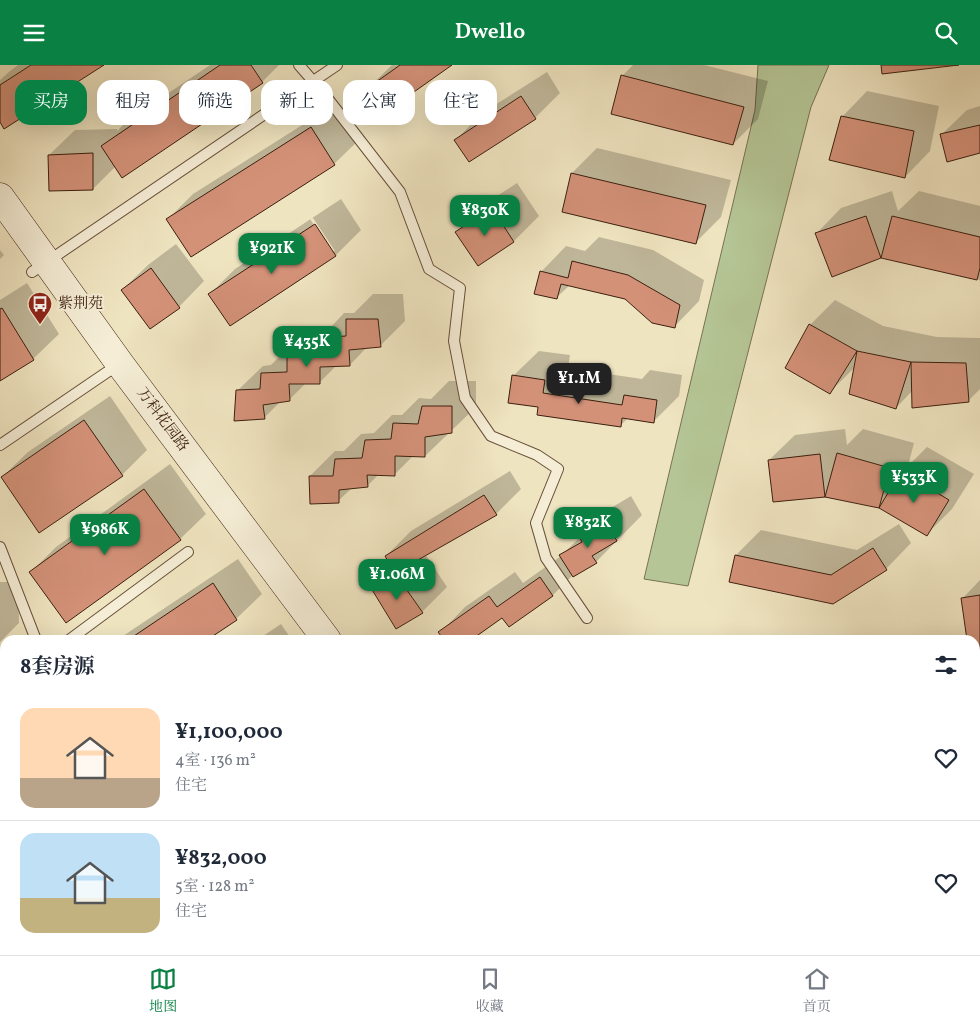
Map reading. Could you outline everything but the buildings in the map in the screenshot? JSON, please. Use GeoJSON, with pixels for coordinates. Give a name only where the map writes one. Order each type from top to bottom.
{"type":"FeatureCollection","features":[{"type":"Feature","properties":{"kind":"street","name":"万科花园路"},"geometry":{"type":"LineString","coordinates":[[0,197],[39,267],[300,635]]}},
{"type":"Feature","properties":{"kind":"street","name":"万科花园路"},"geometry":{"type":"LineString","coordinates":[[0,228],[39,267]]}},
{"type":"Feature","properties":{"kind":"street","name":"万科花园路"},"geometry":{"type":"LineString","coordinates":[[112,369],[322,635]]}},
{"type":"Feature","properties":{"kind":"lane"},"geometry":{"type":"LineString","coordinates":[[299,65],[313,80]]}},
{"type":"Feature","properties":{"kind":"lane"},"geometry":{"type":"LineString","coordinates":[[315,80],[337,65]]}},
{"type":"Feature","properties":{"kind":"lane"},"geometry":{"type":"LineString","coordinates":[[333,106],[400,192],[429,269],[460,288],[454,341],[465,399],[491,436],[537,455],[558,469],[536,523],[546,558],[587,618]]}},
{"type":"Feature","properties":{"kind":"lane"},"geometry":{"type":"LineString","coordinates":[[39,267],[261,117]]}},
{"type":"Feature","properties":{"kind":"lane"},"geometry":{"type":"LineString","coordinates":[[0,445],[112,369]]}},
{"type":"Feature","properties":{"kind":"lane"},"geometry":{"type":"LineString","coordinates":[[0,547],[34,635]]}},
{"type":"Feature","properties":{"kind":"lane"},"geometry":{"type":"LineString","coordinates":[[76,635],[188,552]]}},
{"type":"Feature","properties":{"kind":"green space"},"geometry":{"type":"Polygon","coordinates":[[[758,65],[829,65],[811,107],[688,586],[644,579],[755,110],[758,65]]]}},
{"type":"Feature","properties":{"kind":"place","name":"紫荆苑"},"geometry":{"type":"Point","coordinates":[40,325]}}]}
